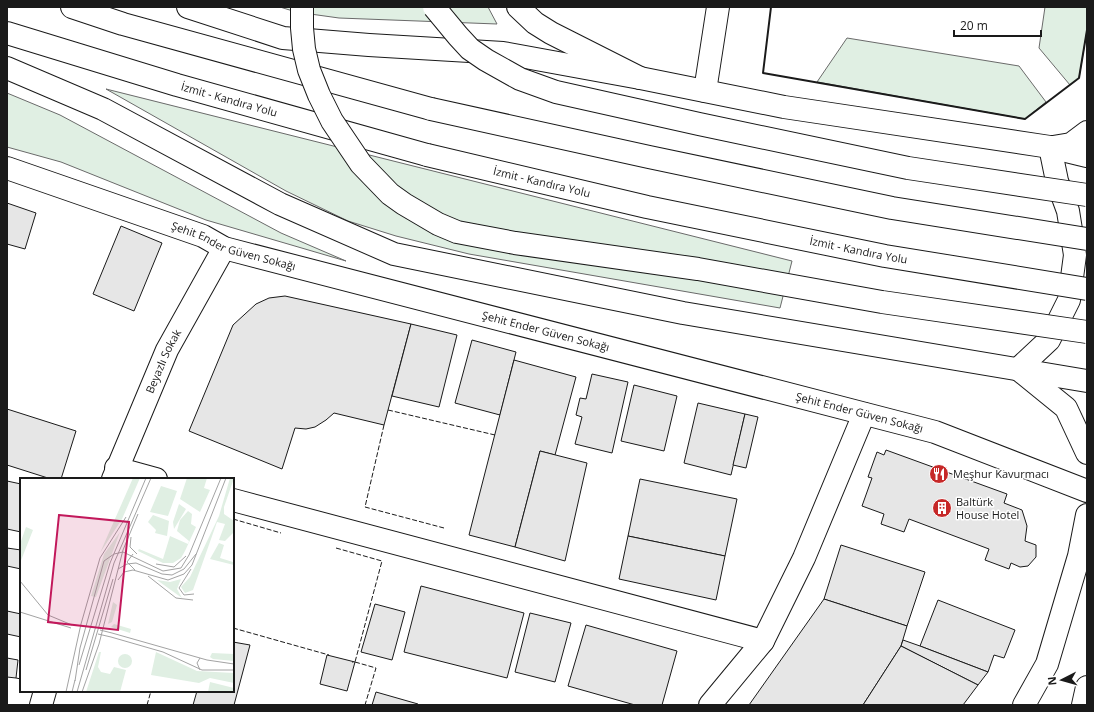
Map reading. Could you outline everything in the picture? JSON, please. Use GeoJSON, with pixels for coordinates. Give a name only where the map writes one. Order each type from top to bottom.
{"type":"FeatureCollection","features":[{"type":"Feature","properties":{"kind":"main road"},"geometry":{"type":"LineString","coordinates":[[72,7],[130,26],[431,109],[892,208],[1087,239]]}},
{"type":"Feature","properties":{"kind":"main road"},"geometry":{"type":"LineString","coordinates":[[188,7],[283,38],[503,53],[640,78],[784,107],[1050,147],[1087,156]]}},
{"type":"Feature","properties":{"kind":"main road"},"geometry":{"type":"LineString","coordinates":[[302,7],[304,49],[309,70],[332,121],[361,164],[390,194],[404,204],[438,224],[457,232],[515,243],[698,269],[882,302],[1087,332]]}},
{"type":"Feature","properties":{"kind":"main road"},"geometry":{"type":"LineString","coordinates":[[434,7],[441,18],[470,49],[520,80],[556,92],[908,168],[1087,195]]}},
{"type":"Feature","properties":{"kind":"main road"},"geometry":{"type":"LineString","coordinates":[[518,7],[535,23],[551,33],[640,78]]}},
{"type":"Feature","properties":{"kind":"main road"},"geometry":{"type":"LineString","coordinates":[[705,91],[718,7]]}},
{"type":"Feature","properties":{"kind":"main road","name":"İzmit - Kandıra Yolu"},"geometry":{"type":"LineString","coordinates":[[7,33],[177,85],[427,155],[647,207],[885,256],[1087,289]]}},
{"type":"Feature","properties":{"kind":"main road"},"geometry":{"type":"LineString","coordinates":[[7,68],[103,109],[280,204],[394,254],[683,313],[1087,381]]}},
{"type":"Feature","properties":{"kind":"main road"},"geometry":{"type":"LineString","coordinates":[[1050,147],[1071,144],[1087,132]]}},
{"type":"Feature","properties":{"kind":"main road"},"geometry":{"type":"LineString","coordinates":[[1018,369],[1049,340],[1069,300],[1075,255],[1068,211],[1057,181],[1050,147]]}},
{"type":"Feature","properties":{"kind":"main road","name":"Şehit Ender Güven Sokağı"},"geometry":{"type":"LineString","coordinates":[[7,168],[203,236],[224,248],[935,432],[1087,491]]}},
{"type":"Feature","properties":{"kind":"main road","name":"Beyazlı Sokak"},"geometry":{"type":"LineString","coordinates":[[115,474],[167,350],[224,248]]}},
{"type":"Feature","properties":{"kind":"main road"},"geometry":{"type":"LineString","coordinates":[[1018,369],[1066,408],[1087,453]]}},
{"type":"Feature","properties":{"kind":"main road"},"geometry":{"type":"LineString","coordinates":[[710,705],[763,641],[804,558],[864,414]]}},
{"type":"Feature","properties":{"kind":"main road"},"geometry":{"type":"LineString","coordinates":[[115,474],[148,478]]}},
{"type":"Feature","properties":{"kind":"main road"},"geometry":{"type":"LineString","coordinates":[[234,500],[763,641]]}},
{"type":"Feature","properties":{"kind":"main road"},"geometry":{"type":"LineString","coordinates":[[1024,705],[1047,664],[1079,556],[1087,515]]}},
{"type":"Feature","properties":{"kind":"main road"},"geometry":{"type":"LineString","coordinates":[[1083,705],[1087,687]]}},
{"type":"Feature","properties":{"kind":"main road"},"geometry":{"type":"LineString","coordinates":[[41,705],[45,692]]}},
{"type":"Feature","properties":{"kind":"green space"},"geometry":{"type":"Polygon","coordinates":[[[280,7],[488,7],[497,24],[339,18],[296,12],[280,7]]]}},
{"type":"Feature","properties":{"kind":"green space"},"geometry":{"type":"Polygon","coordinates":[[[1045,7],[1087,7],[1087,30],[1079,78],[1070,85],[1039,48],[1045,7]]]}},
{"type":"Feature","properties":{"kind":"green space"},"geometry":{"type":"Polygon","coordinates":[[[847,38],[1019,66],[1046,102],[1025,119],[817,82],[847,38]]]}},
{"type":"Feature","properties":{"kind":"green space"},"geometry":{"type":"Polygon","coordinates":[[[106,89],[792,261],[780,308],[469,254],[396,236],[348,221],[286,191],[106,89]]]}},
{"type":"Feature","properties":{"kind":"green space"},"geometry":{"type":"Polygon","coordinates":[[[7,93],[60,115],[281,233],[346,261],[206,220],[61,162],[7,147],[7,93]]]}},
{"type":"Feature","properties":{"kind":"building"},"geometry":{"type":"Polygon","coordinates":[[[7,203],[36,213],[25,249],[7,244],[7,203]]]}},
{"type":"Feature","properties":{"kind":"building"},"geometry":{"type":"Polygon","coordinates":[[[121,226],[162,243],[134,311],[93,294],[121,226]]]}},
{"type":"Feature","properties":{"kind":"building"},"geometry":{"type":"Polygon","coordinates":[[[285,296],[411,324],[384,425],[334,413],[315,427],[306,429],[295,428],[282,469],[189,431],[233,325],[256,304],[269,298],[285,296]]]}},
{"type":"Feature","properties":{"kind":"building"},"geometry":{"type":"Polygon","coordinates":[[[411,324],[457,335],[439,407],[392,396],[411,324]]]}},
{"type":"Feature","properties":{"kind":"building"},"geometry":{"type":"Polygon","coordinates":[[[472,340],[516,352],[500,415],[455,403],[472,340]]]}},
{"type":"Feature","properties":{"kind":"building"},"geometry":{"type":"Polygon","coordinates":[[[514,360],[576,377],[555,455],[540,451],[515,547],[469,535],[514,360]]]}},
{"type":"Feature","properties":{"kind":"building"},"geometry":{"type":"Polygon","coordinates":[[[592,374],[628,382],[612,453],[575,444],[582,417],[576,415],[580,398],[586,399],[592,374]]]}},
{"type":"Feature","properties":{"kind":"building"},"geometry":{"type":"Polygon","coordinates":[[[634,385],[677,396],[664,451],[621,441],[634,385]]]}},
{"type":"Feature","properties":{"kind":"building"},"geometry":{"type":"Polygon","coordinates":[[[698,403],[745,414],[731,475],[684,463],[698,403]]]}},
{"type":"Feature","properties":{"kind":"building"},"geometry":{"type":"Polygon","coordinates":[[[7,409],[76,431],[61,478],[48,478],[7,465],[7,409]]]}},
{"type":"Feature","properties":{"kind":"building"},"geometry":{"type":"Polygon","coordinates":[[[745,414],[758,417],[746,468],[733,465],[745,414]]]}},
{"type":"Feature","properties":{"kind":"building","name":"Baltürk House Hotel"},"geometry":{"type":"Polygon","coordinates":[[[886,450],[1007,494],[1004,503],[1022,510],[1027,526],[1025,541],[1036,545],[1036,557],[1028,566],[1020,567],[1011,563],[1009,569],[985,560],[989,549],[909,519],[904,532],[881,524],[884,514],[862,506],[872,478],[868,477],[877,452],[884,455],[886,450]]]}},
{"type":"Feature","properties":{"kind":"building"},"geometry":{"type":"Polygon","coordinates":[[[540,451],[587,463],[565,561],[515,547],[540,451]]]}},
{"type":"Feature","properties":{"kind":"building"},"geometry":{"type":"Polygon","coordinates":[[[640,479],[737,499],[725,556],[628,536],[640,479]]]}},
{"type":"Feature","properties":{"kind":"building"},"geometry":{"type":"Polygon","coordinates":[[[7,481],[20,484],[20,532],[7,529],[7,481]]]}},
{"type":"Feature","properties":{"kind":"building"},"geometry":{"type":"Polygon","coordinates":[[[628,536],[725,556],[716,600],[619,579],[628,536]]]}},
{"type":"Feature","properties":{"kind":"building"},"geometry":{"type":"Polygon","coordinates":[[[841,545],[925,572],[907,626],[824,599],[841,545]]]}},
{"type":"Feature","properties":{"kind":"building"},"geometry":{"type":"Polygon","coordinates":[[[7,548],[20,550],[20,569],[7,566],[7,548]]]}},
{"type":"Feature","properties":{"kind":"building"},"geometry":{"type":"Polygon","coordinates":[[[421,586],[524,613],[507,678],[404,652],[421,586]]]}},
{"type":"Feature","properties":{"kind":"building"},"geometry":{"type":"Polygon","coordinates":[[[824,599],[907,626],[901,646],[863,705],[749,705],[824,599]]]}},
{"type":"Feature","properties":{"kind":"building"},"geometry":{"type":"Polygon","coordinates":[[[938,600],[1015,630],[1004,658],[994,655],[988,672],[920,646],[938,600]]]}},
{"type":"Feature","properties":{"kind":"building"},"geometry":{"type":"Polygon","coordinates":[[[375,604],[405,612],[392,660],[361,652],[375,604]]]}},
{"type":"Feature","properties":{"kind":"building"},"geometry":{"type":"Polygon","coordinates":[[[7,611],[20,614],[20,637],[7,634],[7,611]]]}},
{"type":"Feature","properties":{"kind":"building"},"geometry":{"type":"Polygon","coordinates":[[[530,613],[571,623],[555,682],[515,672],[530,613]]]}},
{"type":"Feature","properties":{"kind":"building"},"geometry":{"type":"Polygon","coordinates":[[[586,625],[677,651],[662,705],[635,705],[568,686],[586,625]]]}},
{"type":"Feature","properties":{"kind":"building"},"geometry":{"type":"Polygon","coordinates":[[[903,640],[988,672],[978,685],[901,646],[903,640]]]}},
{"type":"Feature","properties":{"kind":"building"},"geometry":{"type":"Polygon","coordinates":[[[234,642],[250,645],[234,705],[193,705],[197,692],[234,692],[234,642]]]}},
{"type":"Feature","properties":{"kind":"building"},"geometry":{"type":"Polygon","coordinates":[[[901,646],[978,685],[963,705],[863,705],[901,646]]]}},
{"type":"Feature","properties":{"kind":"building"},"geometry":{"type":"Polygon","coordinates":[[[327,655],[355,662],[347,691],[320,684],[327,655]]]}},
{"type":"Feature","properties":{"kind":"building"},"geometry":{"type":"Polygon","coordinates":[[[7,658],[18,660],[16,678],[7,677],[7,658]]]}},
{"type":"Feature","properties":{"kind":"building"},"geometry":{"type":"Polygon","coordinates":[[[376,692],[418,704],[418,705],[372,705],[376,692]]]}},
{"type":"Feature","properties":{"kind":"fence"},"geometry":{"type":"LineString","coordinates":[[388,410],[495,435]]}},
{"type":"Feature","properties":{"kind":"fence"},"geometry":{"type":"LineString","coordinates":[[384,425],[365,507],[444,528]]}},
{"type":"Feature","properties":{"kind":"fence"},"geometry":{"type":"LineString","coordinates":[[234,519],[281,533]]}},
{"type":"Feature","properties":{"kind":"fence"},"geometry":{"type":"LineString","coordinates":[[336,548],[382,561],[355,662],[352,662]]}},
{"type":"Feature","properties":{"kind":"fence"},"geometry":{"type":"LineString","coordinates":[[234,628],[329,655]]}},
{"type":"Feature","properties":{"kind":"fence"},"geometry":{"type":"LineString","coordinates":[[355,662],[376,668],[365,705]]}},
{"type":"Feature","properties":{"kind":"fence"},"geometry":{"type":"LineString","coordinates":[[16,678],[20,679]]}},
{"type":"Feature","properties":{"kind":"fence"},"geometry":{"type":"LineString","coordinates":[[147,705],[151,692]]}},
{"type":"Feature","properties":{"kind":"wall"},"geometry":{"type":"LineString","coordinates":[[771,7],[763,73],[1025,119],[1079,78],[1087,30]]}},
{"type":"Feature","properties":{"kind":"place","name":"Meşhur Kavurmacı"},"geometry":{"type":"Point","coordinates":[939,474]}},
{"type":"Feature","properties":{"kind":"place","name":"Baltürk House Hotel"},"geometry":{"type":"Point","coordinates":[942,508]}}]}
